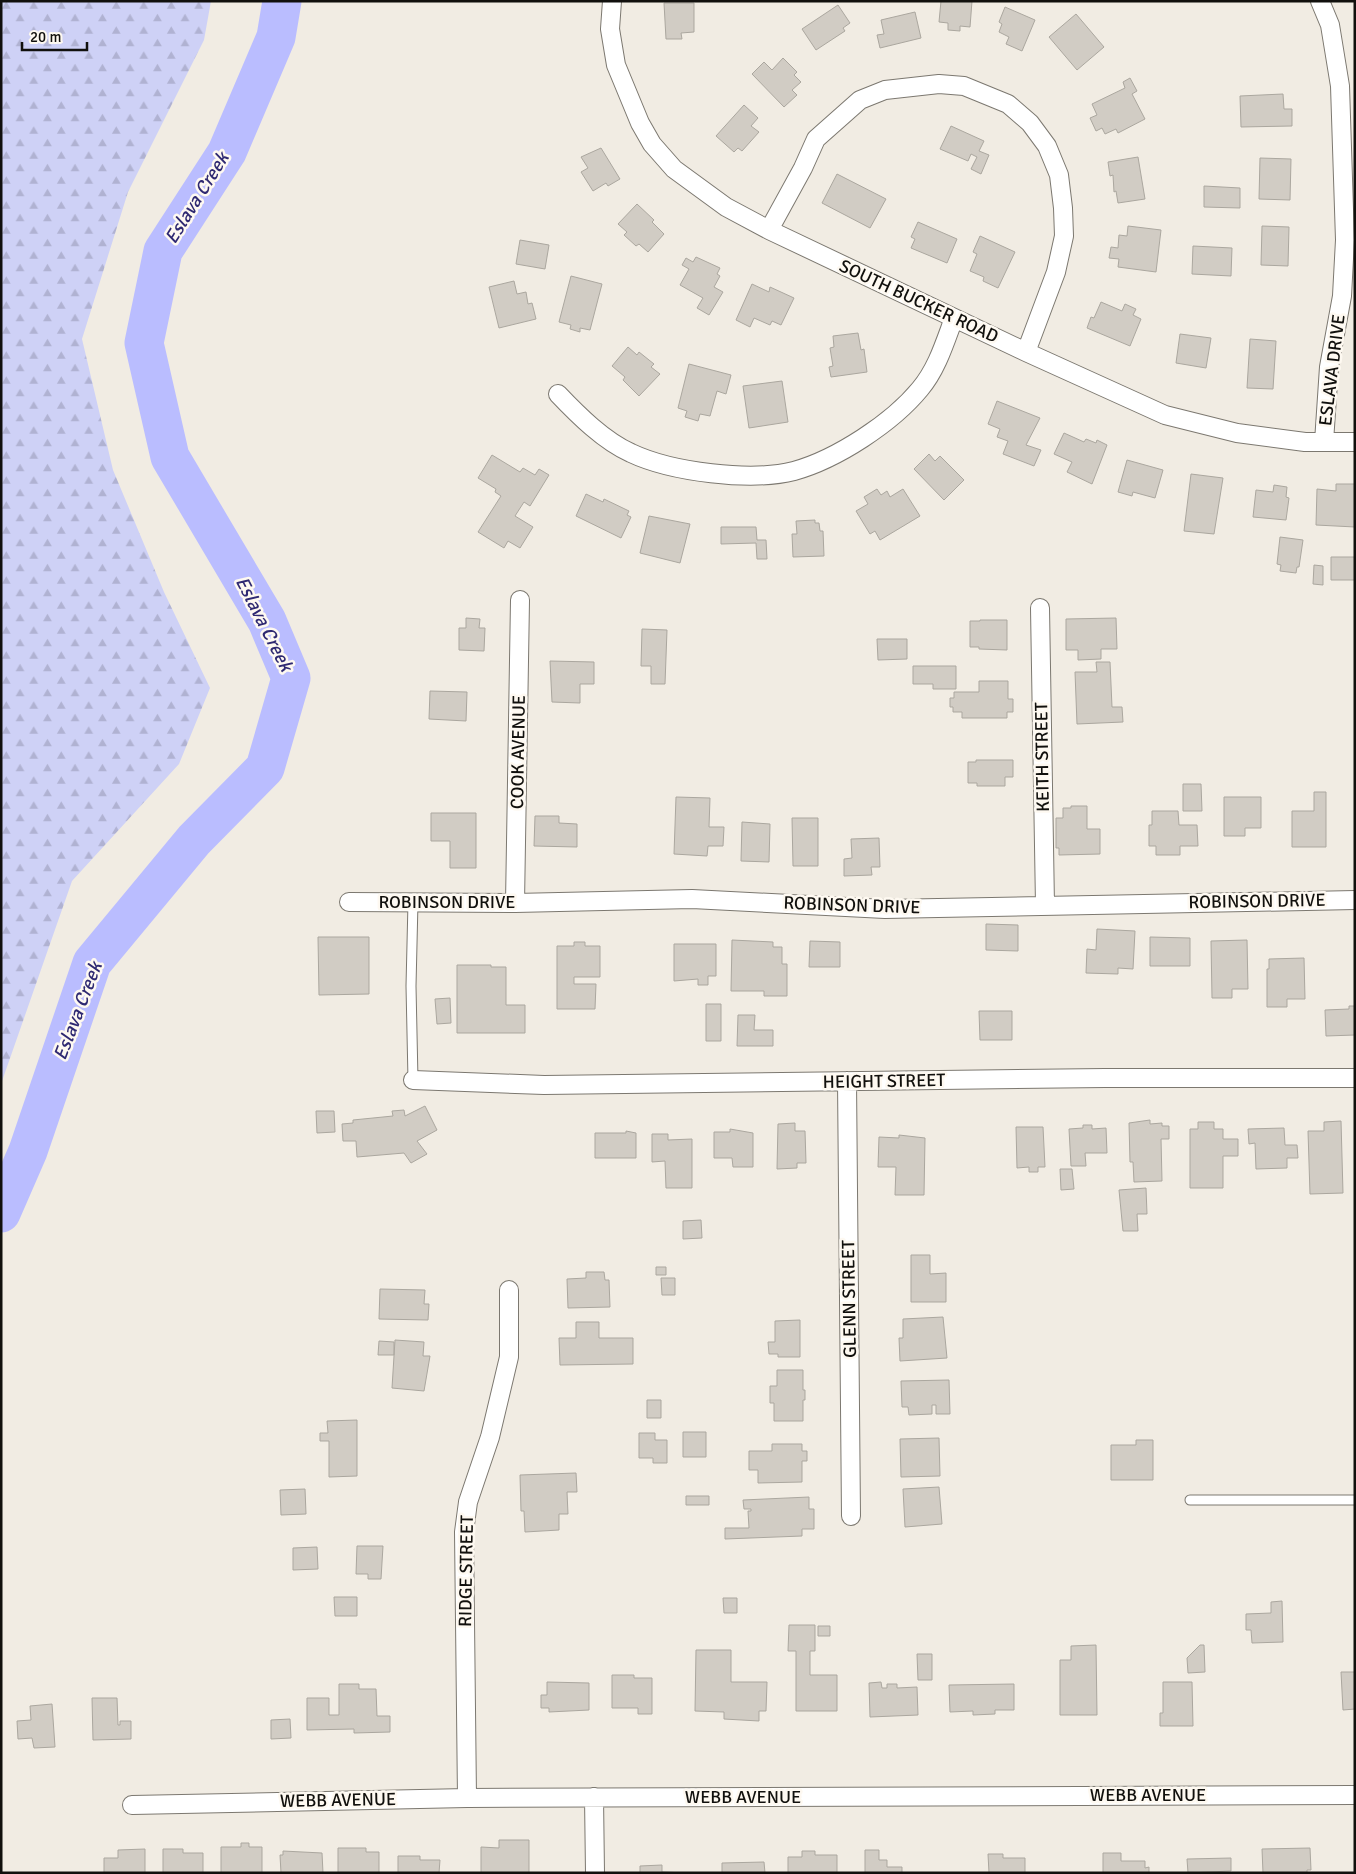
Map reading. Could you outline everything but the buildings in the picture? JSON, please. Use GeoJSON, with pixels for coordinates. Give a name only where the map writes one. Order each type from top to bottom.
{"type":"FeatureCollection","features":[{"type":"Feature","properties":{"kind":"street","name":"SOUTH BUCKER ROAD"},"geometry":{"type":"LineString","coordinates":[[612,1],[610,29],[616,65],[640,123],[652,144],[674,169],[726,207],[768,230],[1026,352],[1165,415],[1237,433],[1305,442],[1355,442]]}},
{"type":"Feature","properties":{"kind":"street","name":"ESLAVA DRIVE"},"geometry":{"type":"LineString","coordinates":[[1324,4],[1330,25],[1340,86],[1345,240],[1342,296],[1329,367],[1324,442]]}},
{"type":"Feature","properties":{"kind":"street"},"geometry":{"type":"LineString","coordinates":[[768,230],[803,168],[816,139],[835,120],[860,100],[885,90],[938,84],[964,86],[1008,104],[1030,123],[1047,146],[1059,175],[1063,208],[1064,236],[1056,272],[1026,352]]}},
{"type":"Feature","properties":{"kind":"street"},"geometry":{"type":"LineString","coordinates":[[558,394],[583,420],[630,453],[673,468],[746,475],[794,471],[838,453],[894,416],[920,389],[940,357],[954,318]]}},
{"type":"Feature","properties":{"kind":"street","name":"COOK AVENUE"},"geometry":{"type":"LineString","coordinates":[[515,903],[520,600]]}},
{"type":"Feature","properties":{"kind":"street","name":"KEITH STREET"},"geometry":{"type":"LineString","coordinates":[[1040,608],[1045,905]]}},
{"type":"Feature","properties":{"kind":"street","name":"ROBINSON DRIVE"},"geometry":{"type":"LineString","coordinates":[[349,902],[515,903],[692,899],[885,909],[1355,900]]}},
{"type":"Feature","properties":{"kind":"street","name":"HEIGHT STREET"},"geometry":{"type":"LineString","coordinates":[[413,1080],[544,1085],[1106,1078],[1355,1078]]}},
{"type":"Feature","properties":{"kind":"street","name":"GLENN STREET"},"geometry":{"type":"LineString","coordinates":[[847,1081],[851,1516]]}},
{"type":"Feature","properties":{"kind":"street","name":"RIDGE STREET"},"geometry":{"type":"LineString","coordinates":[[467,1798],[464,1532],[468,1502],[490,1437],[509,1357],[509,1290]]}},
{"type":"Feature","properties":{"kind":"street","name":"WEBB AVENUE"},"geometry":{"type":"LineString","coordinates":[[132,1805],[467,1798],[1355,1795]]}},
{"type":"Feature","properties":{"kind":"street"},"geometry":{"type":"LineString","coordinates":[[594,1798],[594,1873]]}},
{"type":"Feature","properties":{"kind":"lane"},"geometry":{"type":"LineString","coordinates":[[413,902],[411,986],[413,1080]]}},
{"type":"Feature","properties":{"kind":"lane"},"geometry":{"type":"LineString","coordinates":[[1190,1500],[1355,1500]]}},
{"type":"Feature","properties":{"kind":"green space"},"geometry":{"type":"Polygon","coordinates":[[[1,1],[211,1],[204,40],[128,192],[82,339],[113,470],[164,592],[210,688],[179,764],[72,881],[1,1084],[1,1]]]}},
{"type":"Feature","properties":{"kind":"waterway","name":"Eslava Creek"},"geometry":{"type":"LineString","coordinates":[[1,1213],[28,1151],[92,963],[194,840],[265,768],[291,678],[267,621],[170,457],[144,343],[163,251],[227,152],[276,37],[282,1]]}}]}
